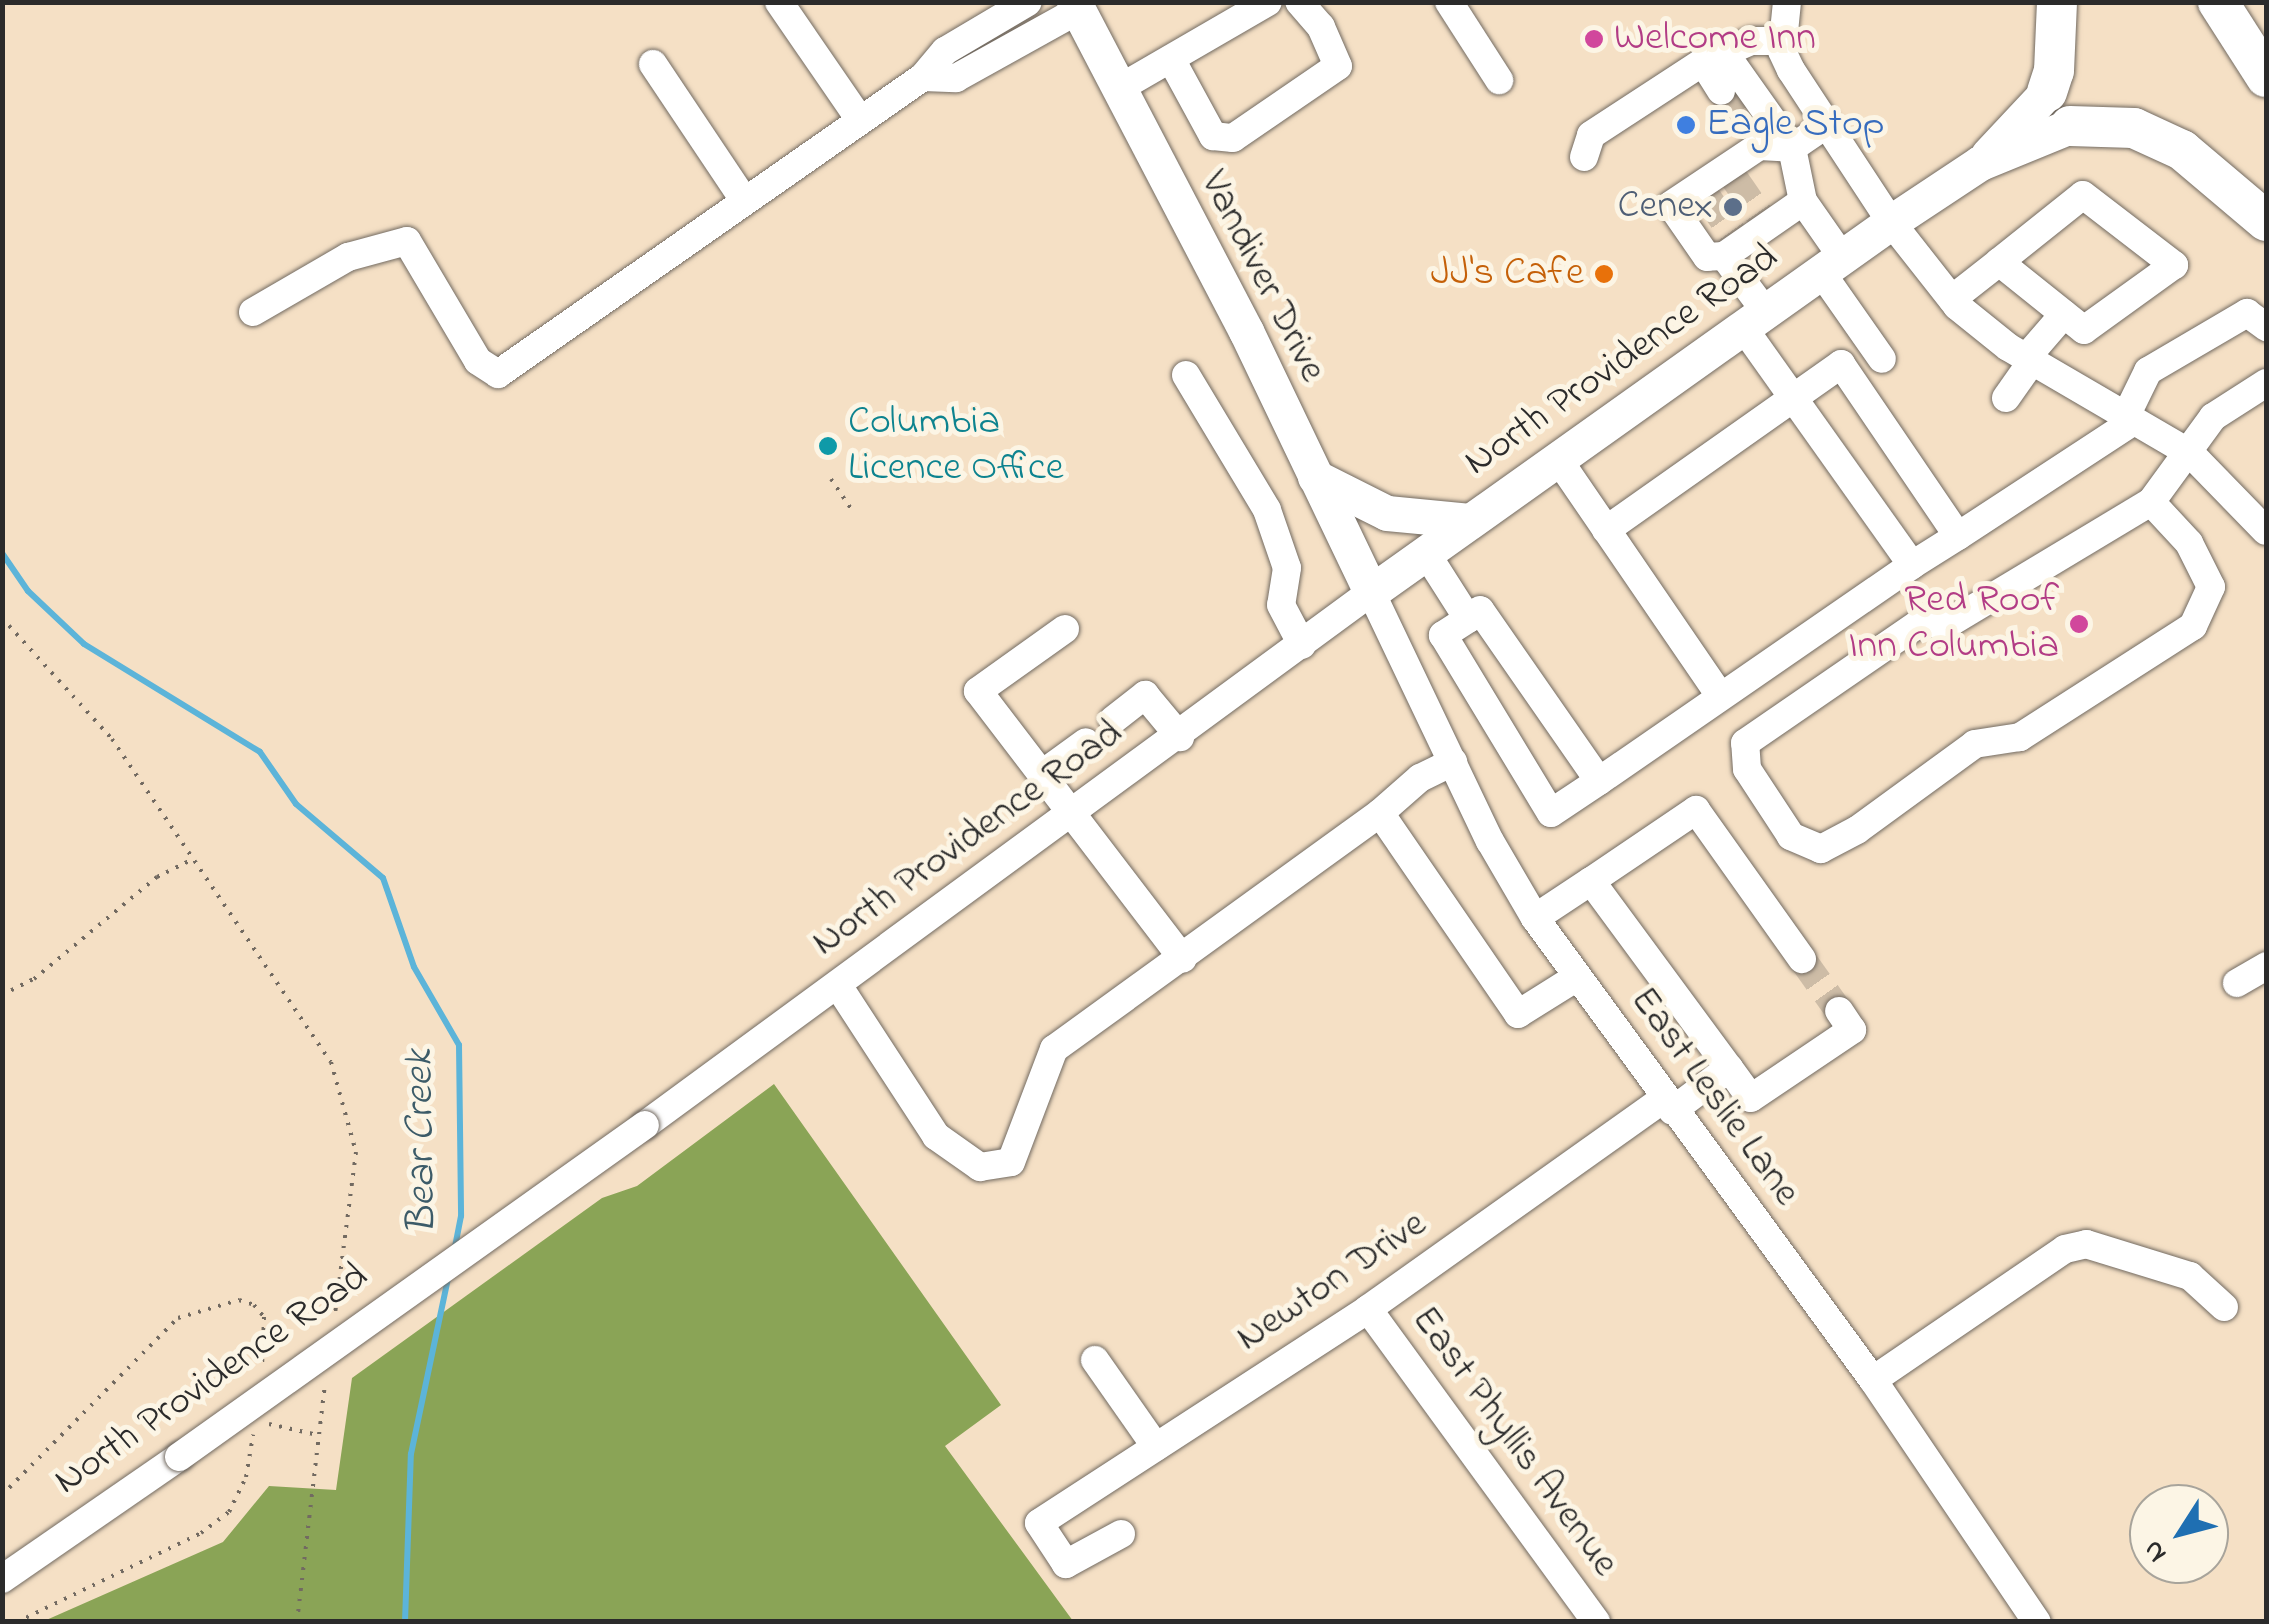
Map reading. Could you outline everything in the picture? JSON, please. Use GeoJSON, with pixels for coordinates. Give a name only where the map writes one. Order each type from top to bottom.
{"type":"FeatureCollection","features":[{"type":"Feature","properties":{"kind":"highway"},"geometry":{"type":"LineString","coordinates":[[2047,92],[2054,71],[2057,2]]}},
{"type":"Feature","properties":{"kind":"highway"},"geometry":{"type":"LineString","coordinates":[[2218,2],[2266,77]]}},
{"type":"Feature","properties":{"kind":"highway"},"geometry":{"type":"LineString","coordinates":[[2070,126],[2134,128],[2182,150],[2266,220]]}},
{"type":"Feature","properties":{"kind":"main road","name":"Vandiver Drive"},"geometry":{"type":"LineString","coordinates":[[1076,6],[1371,592]]}},
{"type":"Feature","properties":{"kind":"main road","name":"North Providence Road"},"geometry":{"type":"LineString","coordinates":[[1980,163],[2047,92]]}},
{"type":"Feature","properties":{"kind":"main road","name":"North Providence Road"},"geometry":{"type":"LineString","coordinates":[[1371,592],[1980,163],[2070,126]]}},
{"type":"Feature","properties":{"kind":"main road"},"geometry":{"type":"LineString","coordinates":[[1315,478],[1405,518],[1470,521]]}},
{"type":"Feature","properties":{"kind":"street"},"geometry":{"type":"LineString","coordinates":[[779,2],[860,120]]}},
{"type":"Feature","properties":{"kind":"street"},"geometry":{"type":"LineString","coordinates":[[253,312],[348,257],[407,240],[478,361],[498,374],[923,77],[944,51],[1028,2]]}},
{"type":"Feature","properties":{"kind":"street"},"geometry":{"type":"LineString","coordinates":[[1118,89],[1268,2]]}},
{"type":"Feature","properties":{"kind":"street"},"geometry":{"type":"LineString","coordinates":[[1171,59],[1213,136],[1232,138],[1338,66],[1322,27],[1299,2]]}},
{"type":"Feature","properties":{"kind":"street"},"geometry":{"type":"LineString","coordinates":[[1449,2],[1500,80]]}},
{"type":"Feature","properties":{"kind":"street"},"geometry":{"type":"LineString","coordinates":[[1788,2],[1782,41],[1791,70],[1892,222],[1952,299],[2029,360],[2191,454],[2266,531]]}},
{"type":"Feature","properties":{"kind":"street"},"geometry":{"type":"LineString","coordinates":[[923,77],[956,78],[1076,6]]}},
{"type":"Feature","properties":{"kind":"street"},"geometry":{"type":"LineString","coordinates":[[1584,157],[1591,135],[1713,57],[1751,41],[1782,41]]}},
{"type":"Feature","properties":{"kind":"street"},"geometry":{"type":"LineString","coordinates":[[1713,57],[1721,90]]}},
{"type":"Feature","properties":{"kind":"street"},"geometry":{"type":"LineString","coordinates":[[1713,57],[1792,148],[1803,201],[1882,359]]}},
{"type":"Feature","properties":{"kind":"street"},"geometry":{"type":"LineString","coordinates":[[654,64],[744,200]]}},
{"type":"Feature","properties":{"kind":"street"},"geometry":{"type":"LineString","coordinates":[[1792,148],[1827,124]]}},
{"type":"Feature","properties":{"kind":"street"},"geometry":{"type":"LineString","coordinates":[[1792,148],[1752,135],[1730,172],[1671,206],[1707,257],[1803,201]]}},
{"type":"Feature","properties":{"kind":"street"},"geometry":{"type":"LineString","coordinates":[[1952,299],[1999,262],[2083,196],[2174,265],[2084,330],[1999,262]]}},
{"type":"Feature","properties":{"kind":"street"},"geometry":{"type":"LineString","coordinates":[[1733,245],[1754,319],[1794,398],[1912,565]]}},
{"type":"Feature","properties":{"kind":"street"},"geometry":{"type":"LineString","coordinates":[[1599,782],[1480,610],[1442,635],[1552,814],[1599,782],[1720,696],[2130,419],[2148,371],[2246,313],[2266,326]]}},
{"type":"Feature","properties":{"kind":"street"},"geometry":{"type":"LineString","coordinates":[[2006,398],[2064,314]]}},
{"type":"Feature","properties":{"kind":"street"},"geometry":{"type":"LineString","coordinates":[[1606,530],[1841,364],[1958,536]]}},
{"type":"Feature","properties":{"kind":"street"},"geometry":{"type":"LineString","coordinates":[[1186,375],[1267,510],[1287,568],[1282,605],[1302,645]]}},
{"type":"Feature","properties":{"kind":"street"},"geometry":{"type":"LineString","coordinates":[[2150,502],[2189,543],[2211,587],[2193,626],[2020,737],[1974,744],[1845,836],[1820,849],[1791,836],[1746,769],[1746,743],[1918,624],[1951,622],[2150,502],[2191,454],[2213,416],[2266,383]]}},
{"type":"Feature","properties":{"kind":"street"},"geometry":{"type":"LineString","coordinates":[[1558,460],[1720,696]]}},
{"type":"Feature","properties":{"kind":"street"},"geometry":{"type":"LineString","coordinates":[[1426,553],[1468,618]]}},
{"type":"Feature","properties":{"kind":"street","name":"North Providence Road"},"geometry":{"type":"LineString","coordinates":[[2,1579],[838,987],[1371,592]]}},
{"type":"Feature","properties":{"kind":"street","name":"East Leslie Lane"},"geometry":{"type":"LineString","coordinates":[[1371,592],[1453,762],[1535,918],[1668,1105],[1873,1380],[2037,1622]]}},
{"type":"Feature","properties":{"kind":"street"},"geometry":{"type":"LineString","coordinates":[[1064,629],[978,691],[1076,814],[1183,959]]}},
{"type":"Feature","properties":{"kind":"street"},"geometry":{"type":"LineString","coordinates":[[1113,720],[1145,694],[1180,737]]}},
{"type":"Feature","properties":{"kind":"street"},"geometry":{"type":"LineString","coordinates":[[1042,774],[1086,742]]}},
{"type":"Feature","properties":{"kind":"street"},"geometry":{"type":"LineString","coordinates":[[838,987],[936,1136],[980,1168],[1010,1162],[1054,1049],[1183,959],[1380,813],[1420,778],[1453,762]]}},
{"type":"Feature","properties":{"kind":"street"},"geometry":{"type":"LineString","coordinates":[[1535,918],[1696,810],[1802,959]]}},
{"type":"Feature","properties":{"kind":"street"},"geometry":{"type":"LineString","coordinates":[[1380,813],[1518,1014],[1577,977]]}},
{"type":"Feature","properties":{"kind":"street"},"geometry":{"type":"LineString","coordinates":[[1591,881],[1751,1098],[1852,1030],[1839,1012]]}},
{"type":"Feature","properties":{"kind":"street"},"geometry":{"type":"LineString","coordinates":[[2236,984],[2266,966]]}},
{"type":"Feature","properties":{"kind":"street","name":"Newton Drive"},"geometry":{"type":"LineString","coordinates":[[1120,1534],[1066,1564],[1039,1523],[1368,1310],[1668,1105],[1729,1068]]}},
{"type":"Feature","properties":{"kind":"street"},"geometry":{"type":"LineString","coordinates":[[1873,1380],[2064,1249],[2086,1244],[2190,1276],[2224,1307]]}},
{"type":"Feature","properties":{"kind":"street","name":"East Phyllis Avenue"},"geometry":{"type":"LineString","coordinates":[[1368,1310],[1596,1622]]}},
{"type":"Feature","properties":{"kind":"street"},"geometry":{"type":"LineString","coordinates":[[1094,1360],[1156,1447]]}},
{"type":"Feature","properties":{"kind":"path"},"geometry":{"type":"LineString","coordinates":[[831,479],[853,512]]}},
{"type":"Feature","properties":{"kind":"path"},"geometry":{"type":"LineString","coordinates":[[2,618],[112,739],[331,1062],[356,1152],[334,1324]]}},
{"type":"Feature","properties":{"kind":"path"},"geometry":{"type":"LineString","coordinates":[[2,995],[34,979],[157,877],[194,858]]}},
{"type":"Feature","properties":{"kind":"path"},"geometry":{"type":"LineString","coordinates":[[2,1495],[178,1318],[239,1300],[254,1305],[264,1318],[262,1370]]}},
{"type":"Feature","properties":{"kind":"path"},"geometry":{"type":"LineString","coordinates":[[297,1622],[326,1379]]}},
{"type":"Feature","properties":{"kind":"path"},"geometry":{"type":"LineString","coordinates":[[17,1622],[202,1532],[229,1512],[246,1477],[255,1421],[318,1434]]}},
{"type":"Feature","properties":{"kind":"green space"},"geometry":{"type":"Polygon","coordinates":[[[774,1084],[1001,1405],[945,1446],[1073,1621],[44,1621],[223,1542],[269,1486],[336,1490],[352,1378],[602,1198],[637,1186],[774,1084]]]}},
{"type":"Feature","properties":{"kind":"waterway","name":"Bear Creek"},"geometry":{"type":"LineString","coordinates":[[2,553],[28,591],[84,644],[260,752],[296,804],[383,878],[414,967],[459,1045],[461,1216],[454,1251]]}},
{"type":"Feature","properties":{"kind":"waterway","name":"Bear Creek"},"geometry":{"type":"LineString","coordinates":[[405,1622],[411,1454],[448,1278]]}},
{"type":"Feature","properties":{"kind":"tunnel"},"geometry":{"type":"LineString","coordinates":[[1721,91],[1746,125]]}},
{"type":"Feature","properties":{"kind":"tunnel"},"geometry":{"type":"LineString","coordinates":[[1734,178],[1761,217]]}},
{"type":"Feature","properties":{"kind":"tunnel"},"geometry":{"type":"LineString","coordinates":[[1707,197],[1734,235]]}},
{"type":"Feature","properties":{"kind":"tunnel"},"geometry":{"type":"LineString","coordinates":[[1802,959],[1839,1011]]}},
{"type":"Feature","properties":{"kind":"place","name":"Welcome Inn"},"geometry":{"type":"Point","coordinates":[1594,39]}},
{"type":"Feature","properties":{"kind":"place","name":"Eagle Stop"},"geometry":{"type":"Point","coordinates":[1686,125]}},
{"type":"Feature","properties":{"kind":"place","name":"Cenex"},"geometry":{"type":"Point","coordinates":[1733,207]}},
{"type":"Feature","properties":{"kind":"place","name":"JJ's Cafe"},"geometry":{"type":"Point","coordinates":[1604,274]}},
{"type":"Feature","properties":{"kind":"place","name":"Columbia Licence Office"},"geometry":{"type":"Point","coordinates":[828,446]}},
{"type":"Feature","properties":{"kind":"place","name":"Red Roof Inn Columbia"},"geometry":{"type":"Point","coordinates":[2079,624]}}]}
